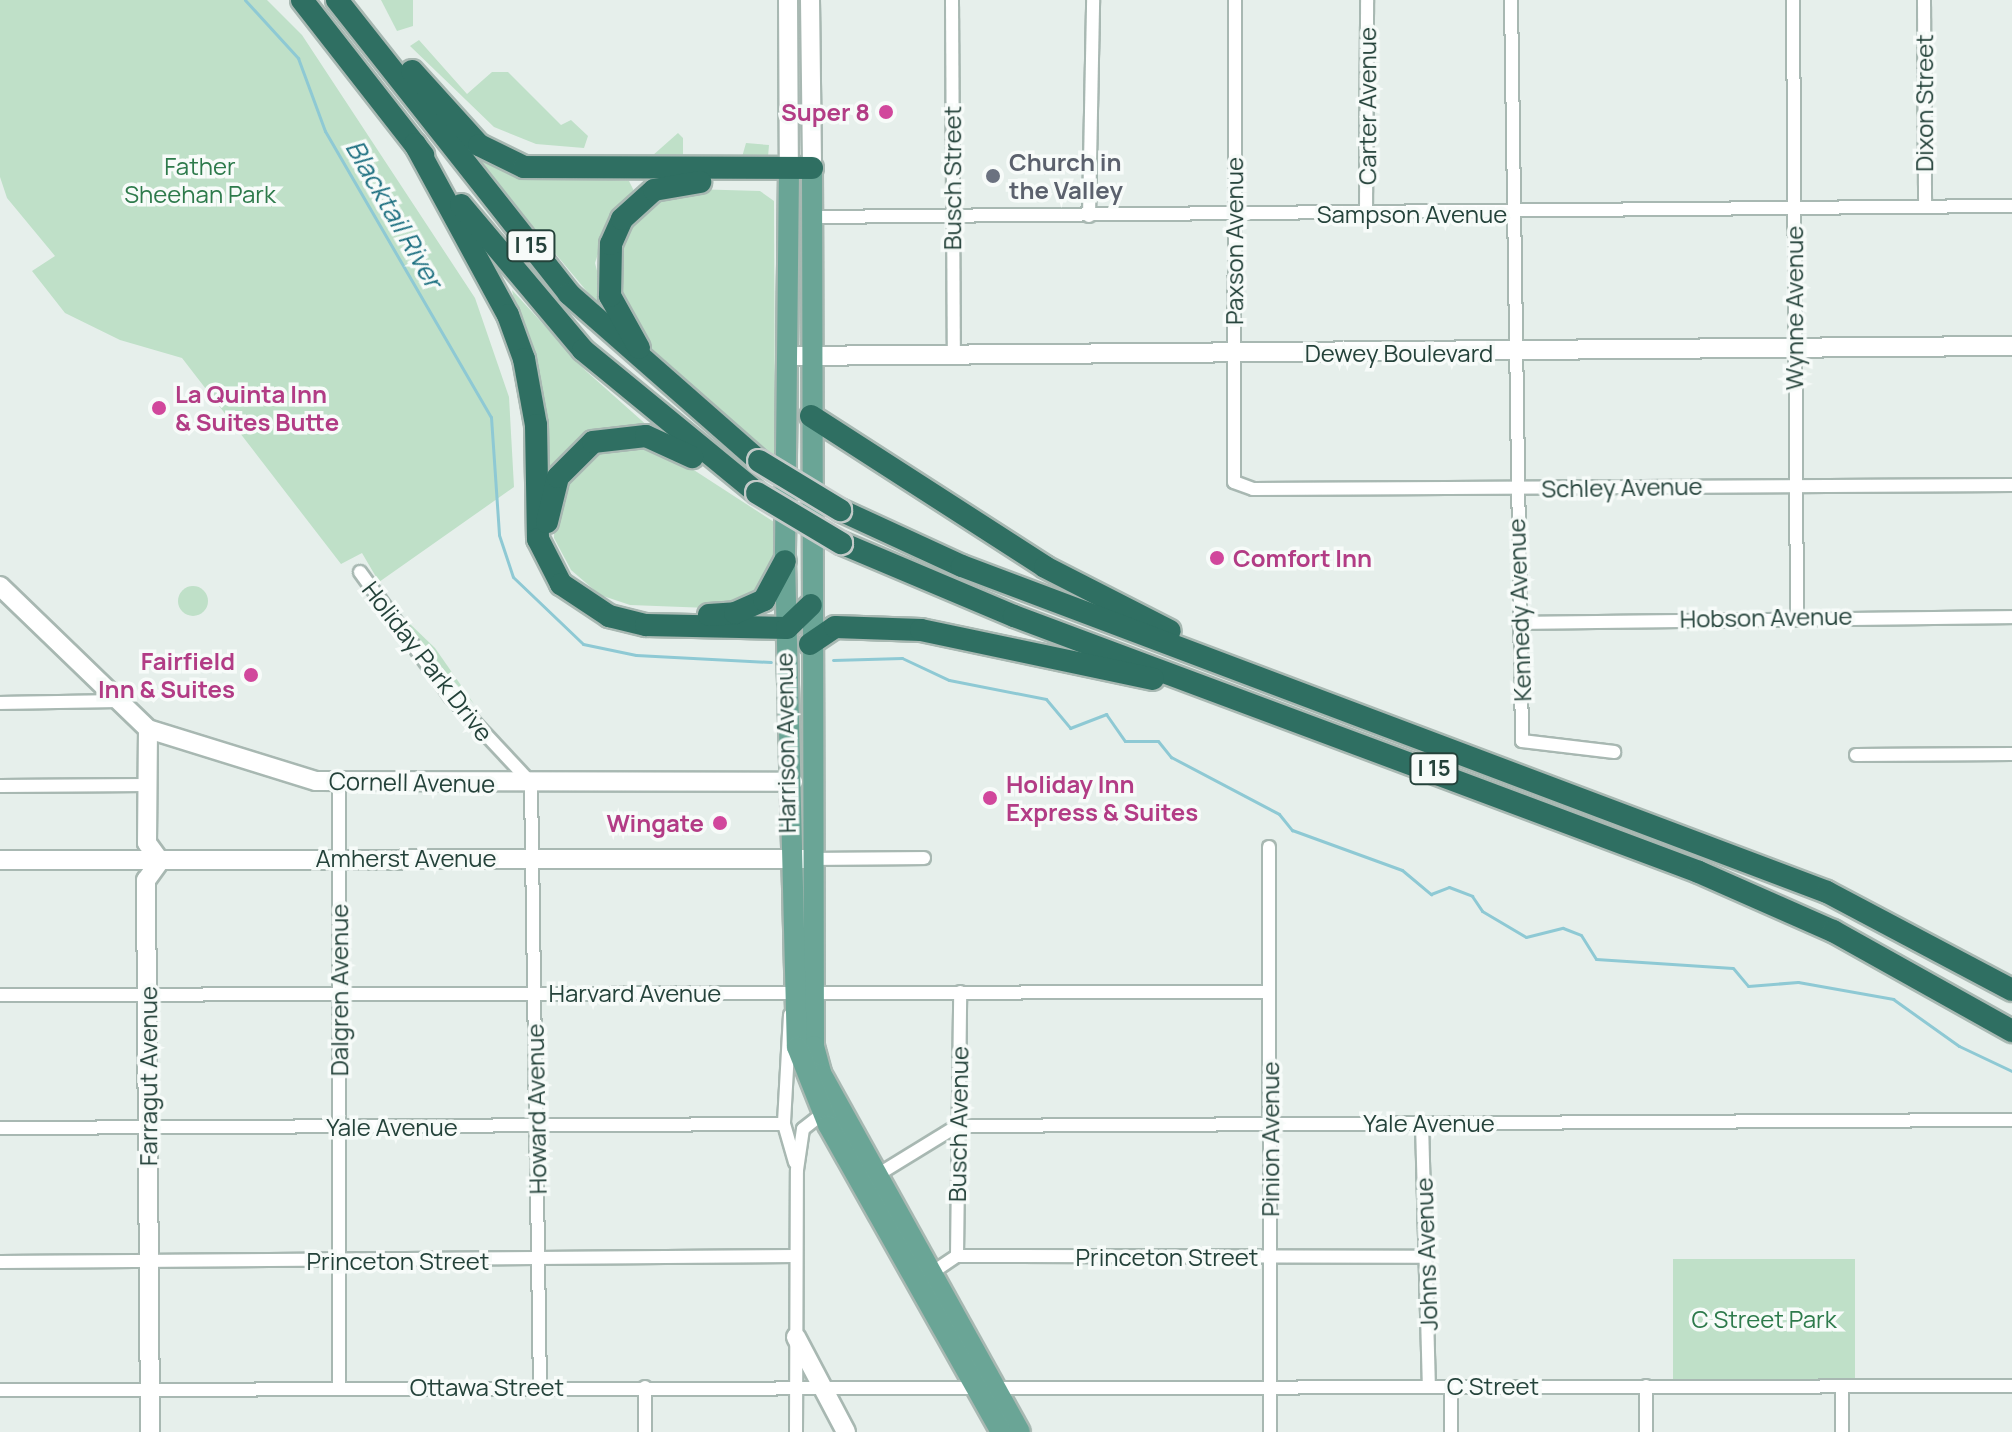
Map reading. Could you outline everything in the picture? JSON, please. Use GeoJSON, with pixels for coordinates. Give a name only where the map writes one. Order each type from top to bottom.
{"type":"FeatureCollection","features":[{"type":"Feature","properties":{"kind":"highway","name":"I 15"},"geometry":{"type":"LineString","coordinates":[[302,0],[583,350],[757,493],[841,543],[1014,616],[1354,738],[1819,925],[2012,1031]]}},
{"type":"Feature","properties":{"kind":"highway","name":"I 15"},"geometry":{"type":"LineString","coordinates":[[337,0],[569,294],[668,387],[759,461],[840,510],[962,566],[1827,892],[2012,990]]}},
{"type":"Feature","properties":{"kind":"highway"},"geometry":{"type":"LineString","coordinates":[[352,0],[454,121],[509,161],[558,171],[812,176]]}},
{"type":"Feature","properties":{"kind":"highway"},"geometry":{"type":"LineString","coordinates":[[415,144],[520,346],[536,425],[538,539],[561,584],[625,622],[787,628],[811,605]]}},
{"type":"Feature","properties":{"kind":"highway"},"geometry":{"type":"LineString","coordinates":[[668,387],[610,296],[607,259],[622,219],[647,195],[673,185],[788,175]]}},
{"type":"Feature","properties":{"kind":"highway"},"geometry":{"type":"LineString","coordinates":[[811,416],[1045,567],[1267,681]]}},
{"type":"Feature","properties":{"kind":"highway"},"geometry":{"type":"LineString","coordinates":[[757,493],[670,445],[616,435],[564,466],[547,508],[548,536],[578,585],[643,614],[748,609],[777,584],[785,561]]}},
{"type":"Feature","properties":{"kind":"highway"},"geometry":{"type":"LineString","coordinates":[[810,644],[835,627],[948,634],[1102,666],[1354,738]]}},
{"type":"Feature","properties":{"kind":"main road","name":"Harrison Avenue"},"geometry":{"type":"LineString","coordinates":[[788,175],[785,561],[793,782],[804,859]]}},
{"type":"Feature","properties":{"kind":"main road","name":"Harrison Avenue"},"geometry":{"type":"LineString","coordinates":[[812,176],[811,605],[804,859],[804,993],[816,1057],[830,1108],[984,1384],[1020,1432]]}},
{"type":"Feature","properties":{"kind":"main road","name":"Harrison Avenue"},"geometry":{"type":"LineString","coordinates":[[984,1384],[1001,1432]]}},
{"type":"Feature","properties":{"kind":"street","name":"Harrison Avenue"},"geometry":{"type":"LineString","coordinates":[[788,0],[788,175]]}},
{"type":"Feature","properties":{"kind":"street","name":"Harrison Avenue"},"geometry":{"type":"LineString","coordinates":[[810,0],[812,176]]}},
{"type":"Feature","properties":{"kind":"street","name":"Busch Street"},"geometry":{"type":"LineString","coordinates":[[952,0],[954,356]]}},
{"type":"Feature","properties":{"kind":"street"},"geometry":{"type":"LineString","coordinates":[[1089,216],[1093,0]]}},
{"type":"Feature","properties":{"kind":"street","name":"Paxson Avenue"},"geometry":{"type":"LineString","coordinates":[[1234,482],[1235,0]]}},
{"type":"Feature","properties":{"kind":"street","name":"Carter Avenue"},"geometry":{"type":"LineString","coordinates":[[1366,212],[1367,0]]}},
{"type":"Feature","properties":{"kind":"street","name":"Kennedy Avenue"},"geometry":{"type":"LineString","coordinates":[[1511,0],[1511,213],[1517,352],[1515,489],[1522,741],[1614,752]]}},
{"type":"Feature","properties":{"kind":"street","name":"Wynne Avenue"},"geometry":{"type":"LineString","coordinates":[[1793,0],[1797,615]]}},
{"type":"Feature","properties":{"kind":"street","name":"Dixon Street"},"geometry":{"type":"LineString","coordinates":[[1924,0],[1925,207]]}},
{"type":"Feature","properties":{"kind":"street","name":"Sampson Avenue"},"geometry":{"type":"LineString","coordinates":[[812,217],[1511,213],[2012,206]]}},
{"type":"Feature","properties":{"kind":"street","name":"Dewey Boulevard"},"geometry":{"type":"LineString","coordinates":[[787,356],[2012,346]]}},
{"type":"Feature","properties":{"kind":"street","name":"Schley Avenue"},"geometry":{"type":"LineString","coordinates":[[1234,482],[1253,489],[2012,485]]}},
{"type":"Feature","properties":{"kind":"street","name":"Holiday Park Drive"},"geometry":{"type":"LineString","coordinates":[[360,572],[450,696],[531,783]]}},
{"type":"Feature","properties":{"kind":"street","name":"Cornell Avenue"},"geometry":{"type":"LineString","coordinates":[[0,586],[113,701],[148,729],[339,784],[793,782]]}},
{"type":"Feature","properties":{"kind":"street","name":"Hobson Avenue"},"geometry":{"type":"LineString","coordinates":[[1519,623],[1797,615],[2012,617]]}},
{"type":"Feature","properties":{"kind":"street"},"geometry":{"type":"LineString","coordinates":[[0,703],[113,701]]}},
{"type":"Feature","properties":{"kind":"street"},"geometry":{"type":"LineString","coordinates":[[148,729],[147,843],[160,861]]}},
{"type":"Feature","properties":{"kind":"street"},"geometry":{"type":"LineString","coordinates":[[1856,755],[2012,754]]}},
{"type":"Feature","properties":{"kind":"street","name":"Howard Avenue"},"geometry":{"type":"LineString","coordinates":[[531,783],[540,1387]]}},
{"type":"Feature","properties":{"kind":"street","name":"Dalgren Avenue"},"geometry":{"type":"LineString","coordinates":[[339,784],[339,1388]]}},
{"type":"Feature","properties":{"kind":"street"},"geometry":{"type":"LineString","coordinates":[[0,786],[147,785]]}},
{"type":"Feature","properties":{"kind":"street","name":"Pinion Avenue"},"geometry":{"type":"LineString","coordinates":[[1269,847],[1270,1432]]}},
{"type":"Feature","properties":{"kind":"street"},"geometry":{"type":"LineString","coordinates":[[804,859],[924,858]]}},
{"type":"Feature","properties":{"kind":"street","name":"Amherst Avenue"},"geometry":{"type":"LineString","coordinates":[[0,860],[804,859]]}},
{"type":"Feature","properties":{"kind":"street","name":"Farragut Avenue"},"geometry":{"type":"LineString","coordinates":[[150,1432],[146,880],[160,861]]}},
{"type":"Feature","properties":{"kind":"street","name":"Busch Avenue"},"geometry":{"type":"LineString","coordinates":[[957,1256],[960,992]]}},
{"type":"Feature","properties":{"kind":"street","name":"Harvard Avenue"},"geometry":{"type":"LineString","coordinates":[[0,995],[1269,992]]}},
{"type":"Feature","properties":{"kind":"street"},"geometry":{"type":"LineString","coordinates":[[797,1170],[784,1124],[784,1047],[804,993]]}},
{"type":"Feature","properties":{"kind":"street"},"geometry":{"type":"LineString","coordinates":[[796,1432],[797,1170],[803,1129],[830,1108]]}},
{"type":"Feature","properties":{"kind":"street","name":"Yale Avenue"},"geometry":{"type":"LineString","coordinates":[[957,1126],[2012,1120]]}},
{"type":"Feature","properties":{"kind":"street","name":"Johns Avenue"},"geometry":{"type":"LineString","coordinates":[[1422,1123],[1429,1386]]}},
{"type":"Feature","properties":{"kind":"street","name":"Yale Avenue"},"geometry":{"type":"LineString","coordinates":[[0,1128],[784,1124]]}},
{"type":"Feature","properties":{"kind":"street"},"geometry":{"type":"LineString","coordinates":[[869,1179],[957,1126]]}},
{"type":"Feature","properties":{"kind":"street","name":"Princeton Street"},"geometry":{"type":"LineString","coordinates":[[0,1262],[796,1256]]}},
{"type":"Feature","properties":{"kind":"street"},"geometry":{"type":"LineString","coordinates":[[924,1277],[957,1256]]}},
{"type":"Feature","properties":{"kind":"street","name":"Princeton Street"},"geometry":{"type":"LineString","coordinates":[[957,1256],[1426,1257]]}},
{"type":"Feature","properties":{"kind":"street"},"geometry":{"type":"LineString","coordinates":[[796,1337],[846,1432]]}},
{"type":"Feature","properties":{"kind":"street","name":"C Street"},"geometry":{"type":"LineString","coordinates":[[984,1384],[2012,1386]]}},
{"type":"Feature","properties":{"kind":"street","name":"Ottawa Street"},"geometry":{"type":"LineString","coordinates":[[0,1390],[984,1384]]}},
{"type":"Feature","properties":{"kind":"street"},"geometry":{"type":"LineString","coordinates":[[1451,1386],[1451,1432]]}},
{"type":"Feature","properties":{"kind":"street"},"geometry":{"type":"LineString","coordinates":[[1646,1386],[1646,1432]]}},
{"type":"Feature","properties":{"kind":"street"},"geometry":{"type":"LineString","coordinates":[[1842,1386],[1842,1432]]}},
{"type":"Feature","properties":{"kind":"street"},"geometry":{"type":"LineString","coordinates":[[645,1387],[645,1432]]}},
{"type":"Feature","properties":{"kind":"green space","name":"Father Sheehan Park"},"geometry":{"type":"Polygon","coordinates":[[[0,0],[267,0],[302,35],[475,298],[509,397],[514,487],[379,582],[362,553],[341,564],[182,358],[120,340],[65,313],[32,271],[55,256],[7,198],[0,177],[0,0]]]}},
{"type":"Feature","properties":{"kind":"green space"},"geometry":{"type":"Polygon","coordinates":[[[381,0],[413,0],[413,26],[397,31],[381,0]]]}},
{"type":"Feature","properties":{"kind":"green space"},"geometry":{"type":"Polygon","coordinates":[[[419,40],[467,94],[492,72],[508,72],[561,125],[571,120],[588,136],[584,148],[536,144],[494,127],[410,46],[419,40]]]}},
{"type":"Feature","properties":{"kind":"green space"},"geometry":{"type":"Polygon","coordinates":[[[678,133],[683,138],[683,157],[742,157],[746,143],[769,145],[768,157],[656,161],[652,156],[678,133]]]}},
{"type":"Feature","properties":{"kind":"green space"},"geometry":{"type":"Polygon","coordinates":[[[474,156],[522,175],[629,181],[635,193],[607,226],[595,263],[609,318],[474,156]]]}},
{"type":"Feature","properties":{"kind":"green space"},"geometry":{"type":"Polygon","coordinates":[[[691,189],[760,191],[774,201],[775,461],[654,359],[616,302],[618,236],[662,195],[691,189]]]}},
{"type":"Feature","properties":{"kind":"green space"},"geometry":{"type":"Polygon","coordinates":[[[512,290],[586,371],[650,428],[592,434],[548,475],[512,290]]]}},
{"type":"Feature","properties":{"kind":"green space"},"geometry":{"type":"Polygon","coordinates":[[[618,443],[663,450],[774,522],[773,565],[748,601],[709,608],[630,605],[600,595],[571,570],[554,538],[555,496],[587,455],[618,443]]]}},
{"type":"Feature","properties":{"kind":"green space"},"geometry":{"type":"Polygon","coordinates":[[[193,586],[204,590],[208,601],[204,612],[193,616],[182,612],[178,601],[182,590],[193,586]]]}},
{"type":"Feature","properties":{"kind":"green space"},"geometry":{"type":"Polygon","coordinates":[[[409,623],[435,648],[474,704],[407,628],[409,623]]]}},
{"type":"Feature","properties":{"kind":"green space","name":"C Street Park"},"geometry":{"type":"Polygon","coordinates":[[[1673,1259],[1855,1259],[1855,1379],[1673,1379],[1673,1259]]]}},
{"type":"Feature","properties":{"kind":"waterway","name":"Blacktail River"},"geometry":{"type":"LineString","coordinates":[[245,0],[298,58],[325,131],[491,417],[499,535],[513,577],[583,644],[636,655],[771,662]]}},
{"type":"Feature","properties":{"kind":"waterway"},"geometry":{"type":"LineString","coordinates":[[833,660],[902,658],[949,680],[1046,699],[1070,728],[1106,714],[1125,741],[1158,741],[1171,757],[1279,814],[1292,830],[1402,870],[1431,894],[1449,887],[1472,896],[1482,911],[1526,937],[1563,928],[1581,935],[1596,959],[1733,968],[1748,986],[1798,982],[1893,999],[1959,1046],[2012,1071]]}},
{"type":"Feature","properties":{"kind":"place","name":"Super 8"},"geometry":{"type":"Point","coordinates":[886,112]}},
{"type":"Feature","properties":{"kind":"place","name":"Church in the Valley"},"geometry":{"type":"Point","coordinates":[993,176]}},
{"type":"Feature","properties":{"kind":"place","name":"La Quinta Inn & Suites Butte"},"geometry":{"type":"Point","coordinates":[159,408]}},
{"type":"Feature","properties":{"kind":"place","name":"Comfort Inn"},"geometry":{"type":"Point","coordinates":[1217,558]}},
{"type":"Feature","properties":{"kind":"place","name":"Fairfield Inn & Suites"},"geometry":{"type":"Point","coordinates":[251,675]}},
{"type":"Feature","properties":{"kind":"place","name":"Holiday Inn Express & Suites"},"geometry":{"type":"Point","coordinates":[990,798]}},
{"type":"Feature","properties":{"kind":"place","name":"Wingate"},"geometry":{"type":"Point","coordinates":[720,823]}}]}
